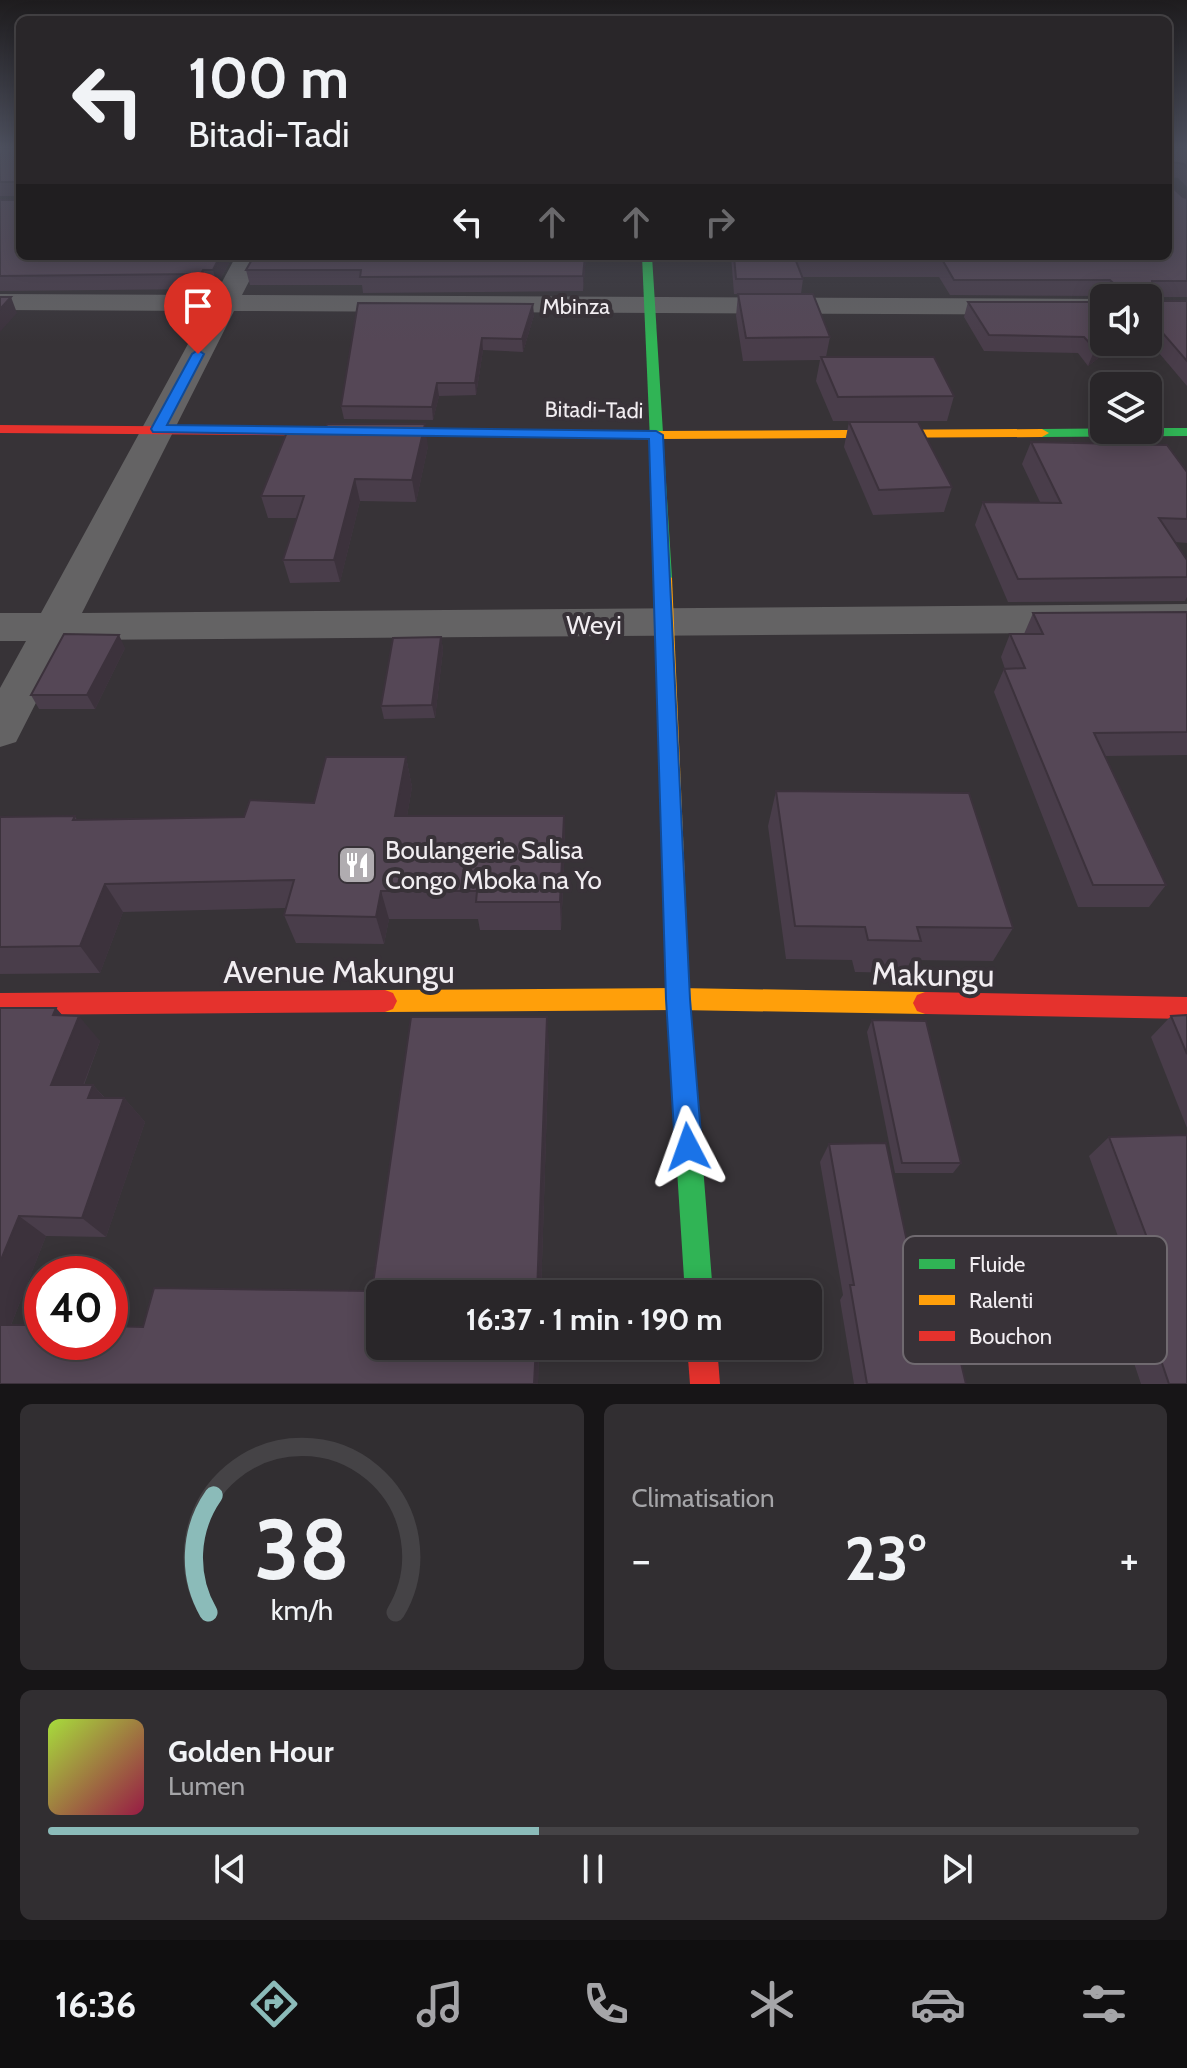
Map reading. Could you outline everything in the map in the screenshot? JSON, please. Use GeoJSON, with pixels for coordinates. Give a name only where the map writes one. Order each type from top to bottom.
{"type":"FeatureCollection","features":[{"type":"Feature","properties":{"kind":"street"},"geometry":{"type":"LineString","coordinates":[[0,730],[247,260]]}},
{"type":"Feature","properties":{"kind":"street"},"geometry":{"type":"LineString","coordinates":[[647,260],[666,624],[678,999],[698,1280]]}},
{"type":"Feature","properties":{"kind":"street","name":"Mbinza"},"geometry":{"type":"LineString","coordinates":[[0,302],[1090,307]]}},
{"type":"Feature","properties":{"kind":"street","name":"Bitadi-Tadi"},"geometry":{"type":"LineString","coordinates":[[0,429],[656,435],[1187,432]]}},
{"type":"Feature","properties":{"kind":"street","name":"Weyi"},"geometry":{"type":"LineString","coordinates":[[0,627],[1187,618]]}},
{"type":"Feature","properties":{"kind":"street","name":"Avenue Makungu"},"geometry":{"type":"LineString","coordinates":[[0,1004],[678,999]]}},
{"type":"Feature","properties":{"kind":"street","name":"Makungu"},"geometry":{"type":"LineString","coordinates":[[678,999],[1187,1008]]}},
{"type":"Feature","properties":{"kind":"street"},"geometry":{"type":"LineString","coordinates":[[703,1360],[705,1384]]}},
{"type":"Feature","properties":{"kind":"building"},"geometry":{"type":"Polygon","coordinates":[[[0,213],[16,213],[16,260],[218,260],[213,270],[203,270],[201,274],[0,276],[0,213]]]}},
{"type":"Feature","properties":{"kind":"building"},"geometry":{"type":"Polygon","coordinates":[[[1172,213],[1187,213],[1187,281],[1113,284],[1110,280],[954,280],[943,261],[796,261],[803,279],[736,279],[734,260],[1172,260],[1172,213]]]}},
{"type":"Feature","properties":{"kind":"building"},"geometry":{"type":"Polygon","coordinates":[[[252,260],[585,260],[583,276],[360,277],[361,270],[246,270],[252,260]]]}},
{"type":"Feature","properties":{"kind":"building"},"geometry":{"type":"Polygon","coordinates":[[[738,294],[813,294],[830,337],[746,338],[738,294]]]}},
{"type":"Feature","properties":{"kind":"building"},"geometry":{"type":"Polygon","coordinates":[[[0,297],[11,297],[0,309],[0,297]]]}},
{"type":"Feature","properties":{"kind":"building"},"geometry":{"type":"Polygon","coordinates":[[[1162,301],[1187,301],[1187,361],[1162,332],[1162,301]]]}},
{"type":"Feature","properties":{"kind":"building"},"geometry":{"type":"Polygon","coordinates":[[[968,302],[1090,302],[1090,344],[1084,337],[989,335],[968,302]]]}},
{"type":"Feature","properties":{"kind":"building"},"geometry":{"type":"Polygon","coordinates":[[[358,303],[533,304],[522,339],[482,338],[475,383],[437,383],[432,407],[341,406],[358,303]]]}},
{"type":"Feature","properties":{"kind":"building"},"geometry":{"type":"Polygon","coordinates":[[[821,357],[934,357],[954,396],[838,397],[821,357]]]}},
{"type":"Feature","properties":{"kind":"building"},"geometry":{"type":"Polygon","coordinates":[[[849,422],[918,422],[952,487],[879,490],[849,422]]]}},
{"type":"Feature","properties":{"kind":"building"},"geometry":{"type":"Polygon","coordinates":[[[327,424],[425,424],[412,480],[355,479],[334,560],[283,560],[304,496],[261,496],[289,427],[326,427],[327,424]]]}},
{"type":"Feature","properties":{"kind":"building"},"geometry":{"type":"Polygon","coordinates":[[[1031,442],[1167,445],[1187,472],[1187,519],[1159,518],[1187,560],[1187,577],[1018,579],[983,502],[1061,503],[1031,442]]]}},
{"type":"Feature","properties":{"kind":"building"},"geometry":{"type":"Polygon","coordinates":[[[1187,612],[1187,732],[1094,733],[1166,885],[1093,885],[1004,669],[1025,668],[1010,634],[1043,634],[1033,613],[1187,612]]]}},
{"type":"Feature","properties":{"kind":"building"},"geometry":{"type":"Polygon","coordinates":[[[64,634],[119,635],[87,695],[31,695],[64,634]]]}},
{"type":"Feature","properties":{"kind":"building"},"geometry":{"type":"Polygon","coordinates":[[[441,637],[432,705],[381,706],[393,638],[441,637]]]}},
{"type":"Feature","properties":{"kind":"building"},"geometry":{"type":"Polygon","coordinates":[[[326,757],[406,757],[395,816],[564,816],[560,902],[476,902],[477,891],[381,891],[376,917],[284,915],[294,880],[105,884],[80,946],[0,947],[0,817],[75,816],[73,820],[244,817],[250,800],[314,803],[326,757]]]}},
{"type":"Feature","properties":{"kind":"building"},"geometry":{"type":"Polygon","coordinates":[[[776,791],[969,793],[1013,928],[917,927],[921,941],[868,940],[865,927],[795,926],[776,791]]]}},
{"type":"Feature","properties":{"kind":"building"},"geometry":{"type":"Polygon","coordinates":[[[0,1008],[56,1008],[53,1015],[79,1016],[51,1085],[93,1085],[88,1098],[124,1098],[82,1218],[19,1216],[0,1262],[0,1008]]]}},
{"type":"Feature","properties":{"kind":"building"},"geometry":{"type":"Polygon","coordinates":[[[1187,1015],[1187,1054],[1171,1016],[1187,1015]]]}},
{"type":"Feature","properties":{"kind":"building"},"geometry":{"type":"Polygon","coordinates":[[[411,1017],[547,1017],[538,1280],[374,1280],[411,1017]]]}},
{"type":"Feature","properties":{"kind":"building"},"geometry":{"type":"Polygon","coordinates":[[[872,1020],[926,1021],[961,1163],[902,1163],[872,1020]]]}},
{"type":"Feature","properties":{"kind":"building"},"geometry":{"type":"Polygon","coordinates":[[[1187,1135],[1187,1384],[1169,1384],[1162,1364],[1167,1364],[1167,1236],[1146,1236],[1109,1137],[1187,1135]]]}},
{"type":"Feature","properties":{"kind":"building"},"geometry":{"type":"Polygon","coordinates":[[[886,1143],[906,1236],[903,1236],[903,1364],[961,1364],[966,1384],[867,1384],[850,1285],[854,1285],[829,1144],[886,1143]]]}},
{"type":"Feature","properties":{"kind":"building"},"geometry":{"type":"Polygon","coordinates":[[[154,1288],[366,1291],[366,1360],[535,1360],[534,1384],[0,1384],[0,1325],[24,1325],[24,1360],[128,1360],[128,1327],[143,1327],[154,1288]]]}},
{"type":"Feature","properties":{"kind":"traffic: fast"},"geometry":{"type":"LineString","coordinates":[[647,260],[664,578]]}},
{"type":"Feature","properties":{"kind":"traffic: fast"},"geometry":{"type":"LineString","coordinates":[[1042,433],[1187,432]]}},
{"type":"Feature","properties":{"kind":"traffic: fast"},"geometry":{"type":"LineString","coordinates":[[674,882],[678,999],[698,1280]]}},
{"type":"Feature","properties":{"kind":"traffic: slow"},"geometry":{"type":"LineString","coordinates":[[362,432],[656,435],[1042,433]]}},
{"type":"Feature","properties":{"kind":"traffic: slow"},"geometry":{"type":"LineString","coordinates":[[664,578],[674,882]]}},
{"type":"Feature","properties":{"kind":"traffic: slow"},"geometry":{"type":"LineString","coordinates":[[385,1001],[678,999],[925,1003]]}},
{"type":"Feature","properties":{"kind":"traffic: jam"},"geometry":{"type":"LineString","coordinates":[[0,429],[362,432]]}},
{"type":"Feature","properties":{"kind":"traffic: jam"},"geometry":{"type":"LineString","coordinates":[[0,1004],[385,1001]]}},
{"type":"Feature","properties":{"kind":"traffic: jam"},"geometry":{"type":"LineString","coordinates":[[925,1003],[1187,1008]]}},
{"type":"Feature","properties":{"kind":"traffic: jam"},"geometry":{"type":"LineString","coordinates":[[703,1360],[705,1384]]}},
{"type":"Feature","properties":{"kind":"place","name":"Boulangerie Salisa Congo Mboka na Yo"},"geometry":{"type":"Point","coordinates":[357,865]}},
{"type":"Feature","properties":{"kind":"route"},"geometry":{"type":"LineString","coordinates":[[198,354],[158,429],[656,435],[666,624],[678,999],[688,1147]]}}]}
